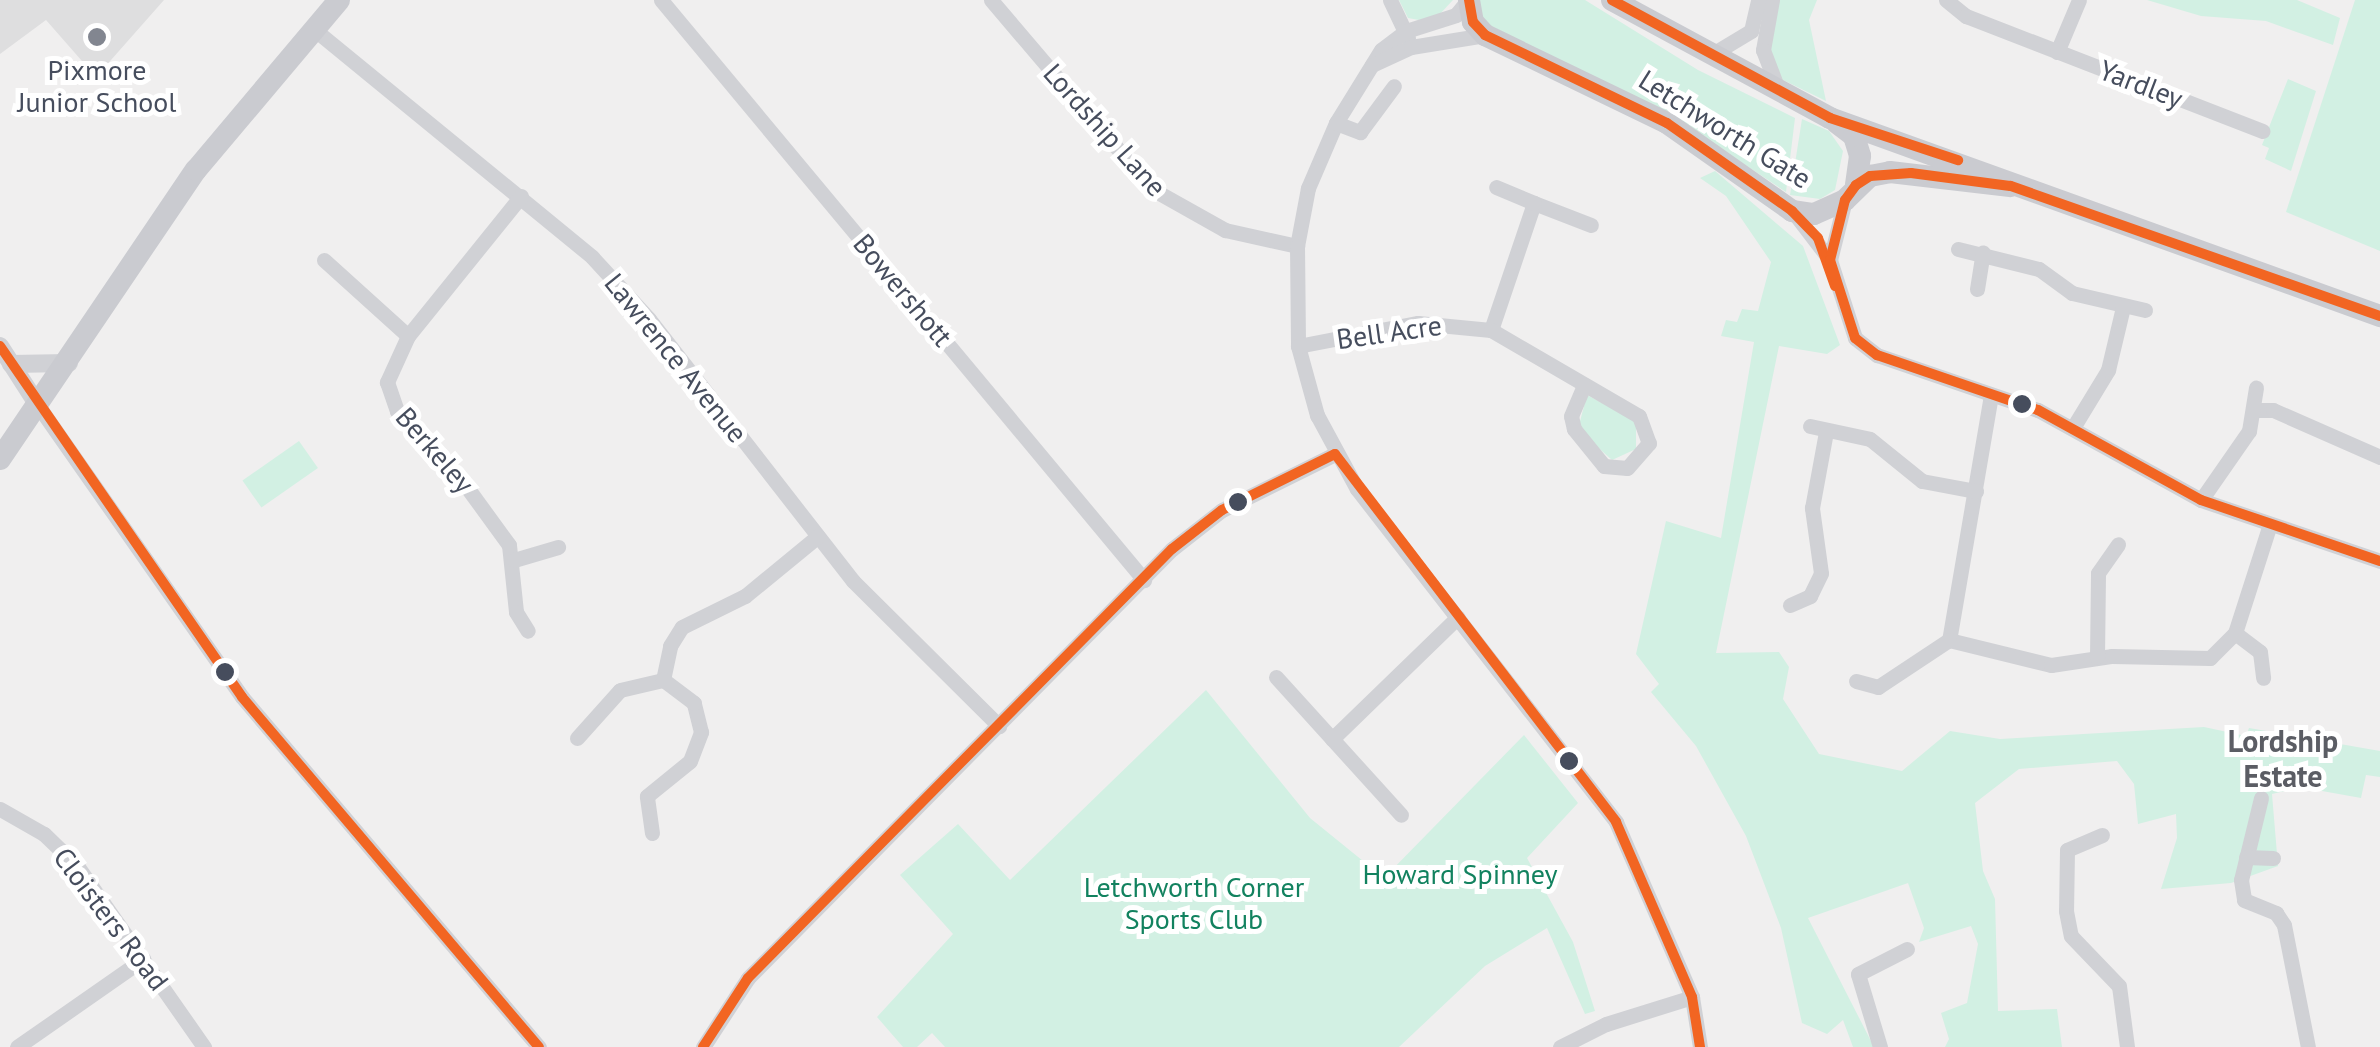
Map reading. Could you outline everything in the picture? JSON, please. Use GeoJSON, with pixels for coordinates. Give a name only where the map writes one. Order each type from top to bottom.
{"type":"FeatureCollection","features":[{"type":"Feature","properties":{"kind":"main road"},"geometry":{"type":"LineString","coordinates":[[0,459],[39,408],[196,170],[339,0]]}},
{"type":"Feature","properties":{"kind":"main road"},"geometry":{"type":"LineString","coordinates":[[1468,0],[1473,22],[1486,35]]}},
{"type":"Feature","properties":{"kind":"main road","name":"Letchworth Gate"},"geometry":{"type":"LineString","coordinates":[[1612,0],[1707,56],[1830,118],[1854,136],[1860,156],[1850,192]]}},
{"type":"Feature","properties":{"kind":"main road","name":"Letchworth Gate"},"geometry":{"type":"LineString","coordinates":[[1486,35],[1667,123],[1792,211],[1814,214],[1890,172],[2010,186]]}},
{"type":"Feature","properties":{"kind":"main road","name":"Letchworth Gate"},"geometry":{"type":"LineString","coordinates":[[1830,118],[1980,168],[2010,186],[2380,316]]}},
{"type":"Feature","properties":{"kind":"street","name":"Lordship Lane"},"geometry":{"type":"LineString","coordinates":[[991,0],[1152,189],[1225,230],[1297,246]]}},
{"type":"Feature","properties":{"kind":"street"},"geometry":{"type":"LineString","coordinates":[[1390,0],[1408,39]]}},
{"type":"Feature","properties":{"kind":"street"},"geometry":{"type":"LineString","coordinates":[[1468,0],[1456,15],[1408,39],[1372,65],[1336,124],[1308,188],[1297,246],[1298,346],[1335,454],[1616,822],[1692,997],[1700,1047]]}},
{"type":"Feature","properties":{"kind":"street"},"geometry":{"type":"LineString","coordinates":[[1707,56],[1751,31],[1758,0]]}},
{"type":"Feature","properties":{"kind":"street"},"geometry":{"type":"LineString","coordinates":[[1772,0],[1763,50],[1778,90]]}},
{"type":"Feature","properties":{"kind":"street","name":"Yardley"},"geometry":{"type":"LineString","coordinates":[[1946,0],[1966,16],[2057,52],[2227,110],[2262,131]]}},
{"type":"Feature","properties":{"kind":"street"},"geometry":{"type":"LineString","coordinates":[[2057,52],[2078,0]]}},
{"type":"Feature","properties":{"kind":"street","name":"Bowershott"},"geometry":{"type":"LineString","coordinates":[[664,1],[1144,580]]}},
{"type":"Feature","properties":{"kind":"street","name":"Lawrence Avenue"},"geometry":{"type":"LineString","coordinates":[[315,30],[521,196],[649,318],[873,603],[999,726]]}},
{"type":"Feature","properties":{"kind":"street"},"geometry":{"type":"LineString","coordinates":[[1408,39],[1486,35]]}},
{"type":"Feature","properties":{"kind":"street"},"geometry":{"type":"LineString","coordinates":[[1336,124],[1360,132],[1394,86]]}},
{"type":"Feature","properties":{"kind":"street"},"geometry":{"type":"LineString","coordinates":[[1496,187],[1591,225]]}},
{"type":"Feature","properties":{"kind":"street"},"geometry":{"type":"LineString","coordinates":[[1830,260],[1850,192]]}},
{"type":"Feature","properties":{"kind":"street","name":"Berkeley"},"geometry":{"type":"LineString","coordinates":[[521,196],[408,336],[388,370],[392,402],[484,508],[514,560],[509,617],[528,631]]}},
{"type":"Feature","properties":{"kind":"street"},"geometry":{"type":"LineString","coordinates":[[1491,330],[1534,203]]}},
{"type":"Feature","properties":{"kind":"street"},"geometry":{"type":"LineString","coordinates":[[1792,211],[1830,260],[1855,338],[1866,347],[1904,367],[2074,426],[2139,471],[2201,500],[2380,562]]}},
{"type":"Feature","properties":{"kind":"street"},"geometry":{"type":"LineString","coordinates":[[1958,249],[1982,252],[2122,307],[2145,310]]}},
{"type":"Feature","properties":{"kind":"street"},"geometry":{"type":"LineString","coordinates":[[1977,289],[1982,252]]}},
{"type":"Feature","properties":{"kind":"street"},"geometry":{"type":"LineString","coordinates":[[324,260],[408,336]]}},
{"type":"Feature","properties":{"kind":"street"},"geometry":{"type":"LineString","coordinates":[[2074,426],[2108,370],[2122,307]]}},
{"type":"Feature","properties":{"kind":"street","name":"Bell Acre"},"geometry":{"type":"LineString","coordinates":[[1298,346],[1418,324],[1491,330],[1584,384],[1638,416],[1648,431],[1642,457],[1628,468],[1604,466],[1574,429],[1570,416],[1584,384]]}},
{"type":"Feature","properties":{"kind":"street"},"geometry":{"type":"LineString","coordinates":[[0,346],[242,698],[538,1047]]}},
{"type":"Feature","properties":{"kind":"street"},"geometry":{"type":"LineString","coordinates":[[11,364],[69,363]]}},
{"type":"Feature","properties":{"kind":"street"},"geometry":{"type":"LineString","coordinates":[[2201,500],[2240,448],[2254,410],[2256,388]]}},
{"type":"Feature","properties":{"kind":"street"},"geometry":{"type":"LineString","coordinates":[[1856,681],[1878,687],[1949,640],[1991,395]]}},
{"type":"Feature","properties":{"kind":"street"},"geometry":{"type":"LineString","coordinates":[[2254,410],[2273,410],[2380,457]]}},
{"type":"Feature","properties":{"kind":"street"},"geometry":{"type":"LineString","coordinates":[[1790,605],[1810,596],[1821,573],[1812,508],[1818,429],[1870,439],[1922,480],[1976,491]]}},
{"type":"Feature","properties":{"kind":"street"},"geometry":{"type":"LineString","coordinates":[[704,1047],[748,978],[1144,580],[1222,510],[1335,454]]}},
{"type":"Feature","properties":{"kind":"street"},"geometry":{"type":"LineString","coordinates":[[1949,640],[2052,665],[2097,657],[2210,658],[2235,633],[2270,524]]}},
{"type":"Feature","properties":{"kind":"street"},"geometry":{"type":"LineString","coordinates":[[664,680],[682,627],[745,596],[818,536]]}},
{"type":"Feature","properties":{"kind":"street"},"geometry":{"type":"LineString","coordinates":[[2097,657],[2098,573],[2118,544]]}},
{"type":"Feature","properties":{"kind":"street"},"geometry":{"type":"LineString","coordinates":[[514,560],[558,547]]}},
{"type":"Feature","properties":{"kind":"street"},"geometry":{"type":"LineString","coordinates":[[1332,739],[1458,617]]}},
{"type":"Feature","properties":{"kind":"street"},"geometry":{"type":"LineString","coordinates":[[2235,633],[2260,652],[2263,678]]}},
{"type":"Feature","properties":{"kind":"street"},"geometry":{"type":"LineString","coordinates":[[1276,677],[1400,815]]}},
{"type":"Feature","properties":{"kind":"street"},"geometry":{"type":"LineString","coordinates":[[578,738],[620,690],[664,680]]}},
{"type":"Feature","properties":{"kind":"street"},"geometry":{"type":"LineString","coordinates":[[652,832],[648,796],[657,782],[690,761],[701,732],[694,703],[664,680]]}},
{"type":"Feature","properties":{"kind":"street"},"geometry":{"type":"LineString","coordinates":[[592,726],[604,740]]}},
{"type":"Feature","properties":{"kind":"street"},"geometry":{"type":"LineString","coordinates":[[2261,798],[2246,857],[2244,900],[2276,913],[2288,934],[2308,1047]]}},
{"type":"Feature","properties":{"kind":"street","name":"Cloisters Road"},"geometry":{"type":"LineString","coordinates":[[0,809],[62,848],[204,1047]]}},
{"type":"Feature","properties":{"kind":"street"},"geometry":{"type":"LineString","coordinates":[[2102,835],[2067,850],[2066,911],[2071,936],[2119,986],[2127,1047]]}},
{"type":"Feature","properties":{"kind":"street"},"geometry":{"type":"LineString","coordinates":[[2246,857],[2273,858]]}},
{"type":"Feature","properties":{"kind":"street"},"geometry":{"type":"LineString","coordinates":[[1880,1047],[1858,974],[1907,950]]}},
{"type":"Feature","properties":{"kind":"street"},"geometry":{"type":"LineString","coordinates":[[17,1047],[143,959]]}},
{"type":"Feature","properties":{"kind":"street"},"geometry":{"type":"LineString","coordinates":[[1560,1047],[1606,1024],[1692,997]]}},
{"type":"Feature","properties":{"kind":"shaded area","name":"Pixmore Junior School"},"geometry":{"type":"Polygon","coordinates":[[[0,0],[164,0],[96,77],[46,20],[0,54],[0,0]]]}},
{"type":"Feature","properties":{"kind":"green space"},"geometry":{"type":"Polygon","coordinates":[[[1399,0],[1453,0],[1439,15],[1419,20],[1408,18],[1399,0]]]}},
{"type":"Feature","properties":{"kind":"green space"},"geometry":{"type":"Polygon","coordinates":[[[1475,0],[1585,0],[1698,70],[1795,118],[1786,192],[1684,124],[1481,21],[1475,0]]]}},
{"type":"Feature","properties":{"kind":"green space"},"geometry":{"type":"Polygon","coordinates":[[[1777,0],[1817,0],[1809,20],[1826,101],[1781,79],[1767,47],[1777,0]]]}},
{"type":"Feature","properties":{"kind":"green space"},"geometry":{"type":"Polygon","coordinates":[[[2147,0],[2297,0],[2340,18],[2333,45],[2266,21],[2201,16],[2147,0]]]}},
{"type":"Feature","properties":{"kind":"green space"},"geometry":{"type":"Polygon","coordinates":[[[2355,0],[2380,0],[2380,251],[2286,212],[2355,0]]]}},
{"type":"Feature","properties":{"kind":"green space"},"geometry":{"type":"Polygon","coordinates":[[[2288,79],[2316,91],[2291,171],[2265,159],[2269,148],[2262,145],[2288,79]]]}},
{"type":"Feature","properties":{"kind":"green space"},"geometry":{"type":"Polygon","coordinates":[[[1802,119],[1829,131],[1843,151],[1835,190],[1820,199],[1790,195],[1802,119]]]}},
{"type":"Feature","properties":{"kind":"green space"},"geometry":{"type":"Polygon","coordinates":[[[1715,171],[1803,246],[1840,345],[1827,354],[1779,346],[1716,653],[1779,652],[1789,667],[1783,699],[1819,754],[1902,771],[1950,731],[2000,739],[2204,727],[2246,736],[2249,728],[2380,751],[2380,777],[2366,775],[2361,798],[2322,791],[2315,784],[2272,794],[2278,866],[2231,883],[2161,889],[2177,838],[2176,814],[2138,824],[2134,784],[2117,761],[2019,769],[1975,803],[1983,871],[1995,899],[1998,1011],[2057,1009],[2062,1047],[1945,1047],[1949,1039],[1941,1013],[1967,1003],[1978,944],[1971,926],[1919,942],[1924,928],[1908,883],[1808,918],[1874,1047],[1853,1047],[1843,1020],[1827,1034],[1802,1023],[1781,928],[1746,836],[1696,746],[1651,692],[1659,684],[1636,654],[1666,521],[1721,538],[1754,342],[1721,336],[1726,320],[1737,322],[1742,309],[1758,311],[1771,262],[1726,196],[1700,178],[1715,171]]]}},
{"type":"Feature","properties":{"kind":"green space"},"geometry":{"type":"Polygon","coordinates":[[[1587,395],[1636,421],[1636,449],[1612,460],[1594,444],[1579,425],[1587,395]]]}},
{"type":"Feature","properties":{"kind":"green space"},"geometry":{"type":"Polygon","coordinates":[[[299,441],[318,468],[261,508],[242,481],[299,441]]]}},
{"type":"Feature","properties":{"kind":"green space","name":"Letchworth Corner Sports Club"},"geometry":{"type":"Polygon","coordinates":[[[1206,690],[1310,818],[1384,878],[1524,735],[1578,803],[1527,858],[1573,942],[1595,1011],[1585,1014],[1547,928],[1485,966],[1399,1047],[945,1047],[932,1033],[917,1047],[903,1047],[877,1017],[953,934],[900,875],[958,824],[1010,880],[1206,690]]]}},
{"type":"Feature","properties":{"kind":"transit line"},"geometry":{"type":"LineString","coordinates":[[1469,0],[1473,22],[1485,35],[1667,123],[1792,211],[1818,238],[1835,286]]}},
{"type":"Feature","properties":{"kind":"transit line"},"geometry":{"type":"LineString","coordinates":[[1612,0],[1830,118],[1958,160]]}},
{"type":"Feature","properties":{"kind":"transit line"},"geometry":{"type":"LineString","coordinates":[[2380,316],[2010,186],[1911,173],[1870,176],[1856,185],[1845,200],[1830,260],[1855,338],[1877,355],[2038,410],[2201,500],[2380,561]]}},
{"type":"Feature","properties":{"kind":"transit line"},"geometry":{"type":"LineString","coordinates":[[0,346],[242,697],[539,1047]]}},
{"type":"Feature","properties":{"kind":"transit line"},"geometry":{"type":"LineString","coordinates":[[1335,454],[1616,822],[1692,997],[1700,1047]]}},
{"type":"Feature","properties":{"kind":"transit line"},"geometry":{"type":"LineString","coordinates":[[703,1047],[748,978],[1172,549],[1222,510],[1335,454]]}},
{"type":"Feature","properties":{"kind":"place","name":"Pixmore Junior School"},"geometry":{"type":"Point","coordinates":[97,37]}},
{"type":"Feature","properties":{"kind":"district","name":"Lordship Estate"},"geometry":{"type":"Point","coordinates":[2283,758]}},
{"type":"Feature","properties":{"kind":"park label","name":"Howard Spinney"},"geometry":{"type":"Point","coordinates":[1460,874]}}]}
